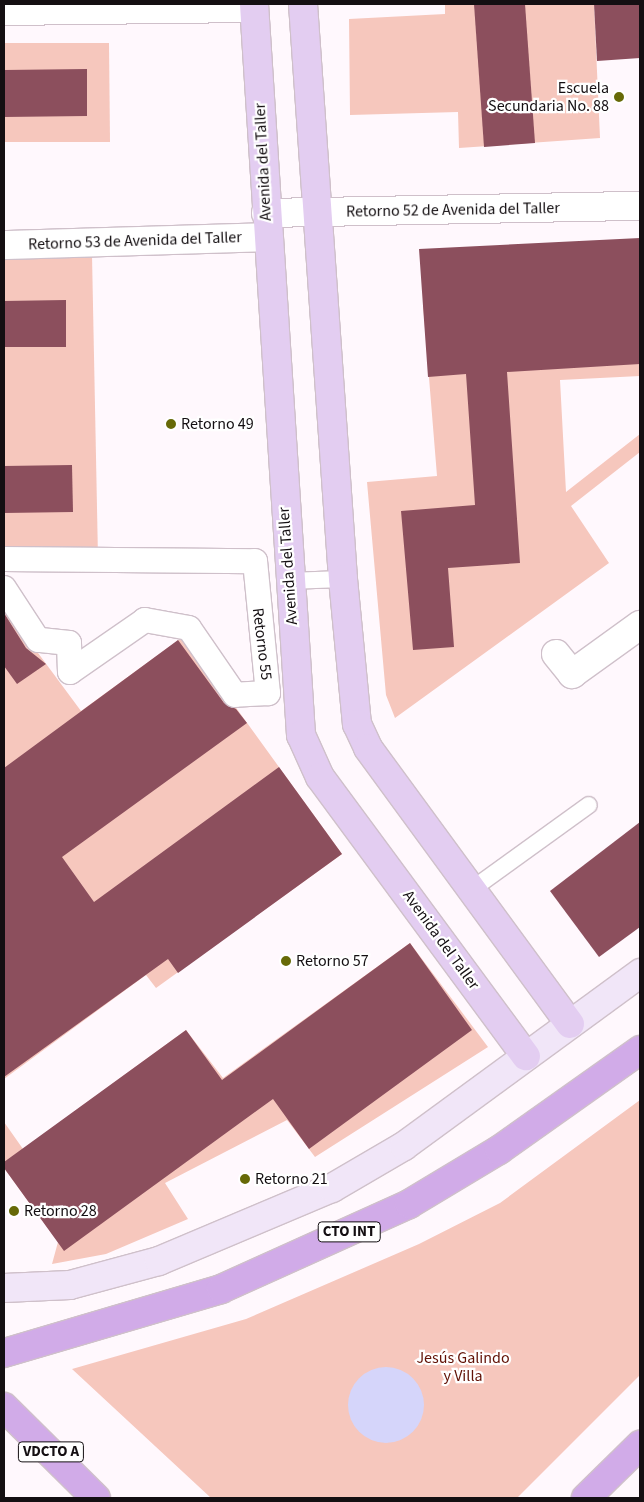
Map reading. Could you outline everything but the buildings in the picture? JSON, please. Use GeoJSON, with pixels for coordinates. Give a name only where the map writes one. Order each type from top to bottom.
{"type":"FeatureCollection","features":[{"type":"Feature","properties":{"kind":"highway","name":"CTO INT"},"geometry":{"type":"LineString","coordinates":[[4,1353],[58,1339],[221,1289],[409,1204],[498,1150],[640,1050]]}},
{"type":"Feature","properties":{"kind":"highway","name":"VDCTO A"},"geometry":{"type":"LineString","coordinates":[[4,1407],[96,1498]]}},
{"type":"Feature","properties":{"kind":"highway"},"geometry":{"type":"LineString","coordinates":[[586,1498],[640,1445]]}},
{"type":"Feature","properties":{"kind":"main road"},"geometry":{"type":"LineString","coordinates":[[303,4],[320,213],[343,579],[358,724],[368,748],[570,1024]]}},
{"type":"Feature","properties":{"kind":"main road","name":"Avenida del Taller"},"geometry":{"type":"LineString","coordinates":[[254,6],[288,581],[306,755],[526,1056]]}},
{"type":"Feature","properties":{"kind":"main road","name":"CTO INT"},"geometry":{"type":"LineString","coordinates":[[4,1288],[51,1288],[101,1278],[266,1219],[332,1188],[404,1146],[640,973]]}},
{"type":"Feature","properties":{"kind":"street"},"geometry":{"type":"LineString","coordinates":[[4,10],[254,6]]}},
{"type":"Feature","properties":{"kind":"street","name":"Retorno 52 de Avenida del Taller"},"geometry":{"type":"LineString","coordinates":[[266,225],[320,213],[640,206]]}},
{"type":"Feature","properties":{"kind":"street","name":"Retorno 53 de Avenida del Taller"},"geometry":{"type":"LineString","coordinates":[[4,245],[266,225]]}},
{"type":"Feature","properties":{"kind":"street","name":"Retorno 55"},"geometry":{"type":"LineString","coordinates":[[4,559],[255,561],[268,693],[235,695],[189,628],[145,620],[70,672],[69,643],[38,640],[4,588]]}},
{"type":"Feature","properties":{"kind":"street"},"geometry":{"type":"LineString","coordinates":[[556,654],[572,674],[640,625]]}},
{"type":"Feature","properties":{"kind":"lane"},"geometry":{"type":"LineString","coordinates":[[288,581],[343,579]]}},
{"type":"Feature","properties":{"kind":"lane"},"geometry":{"type":"LineString","coordinates":[[471,890],[589,805]]}},
{"type":"Feature","properties":{"kind":"green space"},"geometry":{"type":"Polygon","coordinates":[[[445,4],[594,4],[600,138],[459,148],[458,112],[350,115],[349,19],[445,14],[445,4]]]}},
{"type":"Feature","properties":{"kind":"green space"},"geometry":{"type":"Polygon","coordinates":[[[4,43],[109,43],[110,142],[4,142],[4,43]]]}},
{"type":"Feature","properties":{"kind":"green space"},"geometry":{"type":"Polygon","coordinates":[[[92,255],[98,558],[4,559],[4,258],[92,255]]]}},
{"type":"Feature","properties":{"kind":"green space"},"geometry":{"type":"Polygon","coordinates":[[[640,289],[640,376],[560,380],[566,492],[640,434],[640,452],[571,506],[609,563],[395,718],[386,695],[367,482],[437,476],[423,304],[640,289]]]}},
{"type":"Feature","properties":{"kind":"green space"},"geometry":{"type":"Polygon","coordinates":[[[4,607],[81,711],[184,636],[342,854],[156,988],[146,975],[4,1079],[4,607]]]}},
{"type":"Feature","properties":{"kind":"green space"},"geometry":{"type":"Polygon","coordinates":[[[410,943],[488,1047],[315,1157],[287,1120],[165,1183],[188,1219],[106,1254],[52,1264],[58,1242],[4,1168],[4,1122],[23,1149],[186,1030],[223,1078],[410,943]]]}},
{"type":"Feature","properties":{"kind":"green space","name":"Jesús Galindo y Villa"},"geometry":{"type":"Polygon","coordinates":[[[640,1100],[640,1375],[517,1498],[211,1498],[72,1369],[246,1319],[419,1244],[500,1203],[640,1100]]]}},
{"type":"Feature","properties":{"kind":"water"},"geometry":{"type":"Polygon","coordinates":[[[386,1367],[400,1370],[413,1378],[421,1391],[424,1405],[421,1419],[413,1432],[400,1440],[386,1443],[372,1440],[359,1432],[351,1419],[348,1405],[351,1391],[359,1378],[372,1370],[386,1367]]]}},
{"type":"Feature","properties":{"kind":"place","name":"Escuela Secundaria No. 88"},"geometry":{"type":"Point","coordinates":[619,97]}},
{"type":"Feature","properties":{"kind":"place","name":"Retorno 49"},"geometry":{"type":"Point","coordinates":[171,424]}},
{"type":"Feature","properties":{"kind":"place","name":"Retorno 57"},"geometry":{"type":"Point","coordinates":[286,961]}},
{"type":"Feature","properties":{"kind":"place","name":"Retorno 21"},"geometry":{"type":"Point","coordinates":[245,1179]}},
{"type":"Feature","properties":{"kind":"place","name":"Retorno 28"},"geometry":{"type":"Point","coordinates":[14,1211]}}]}
